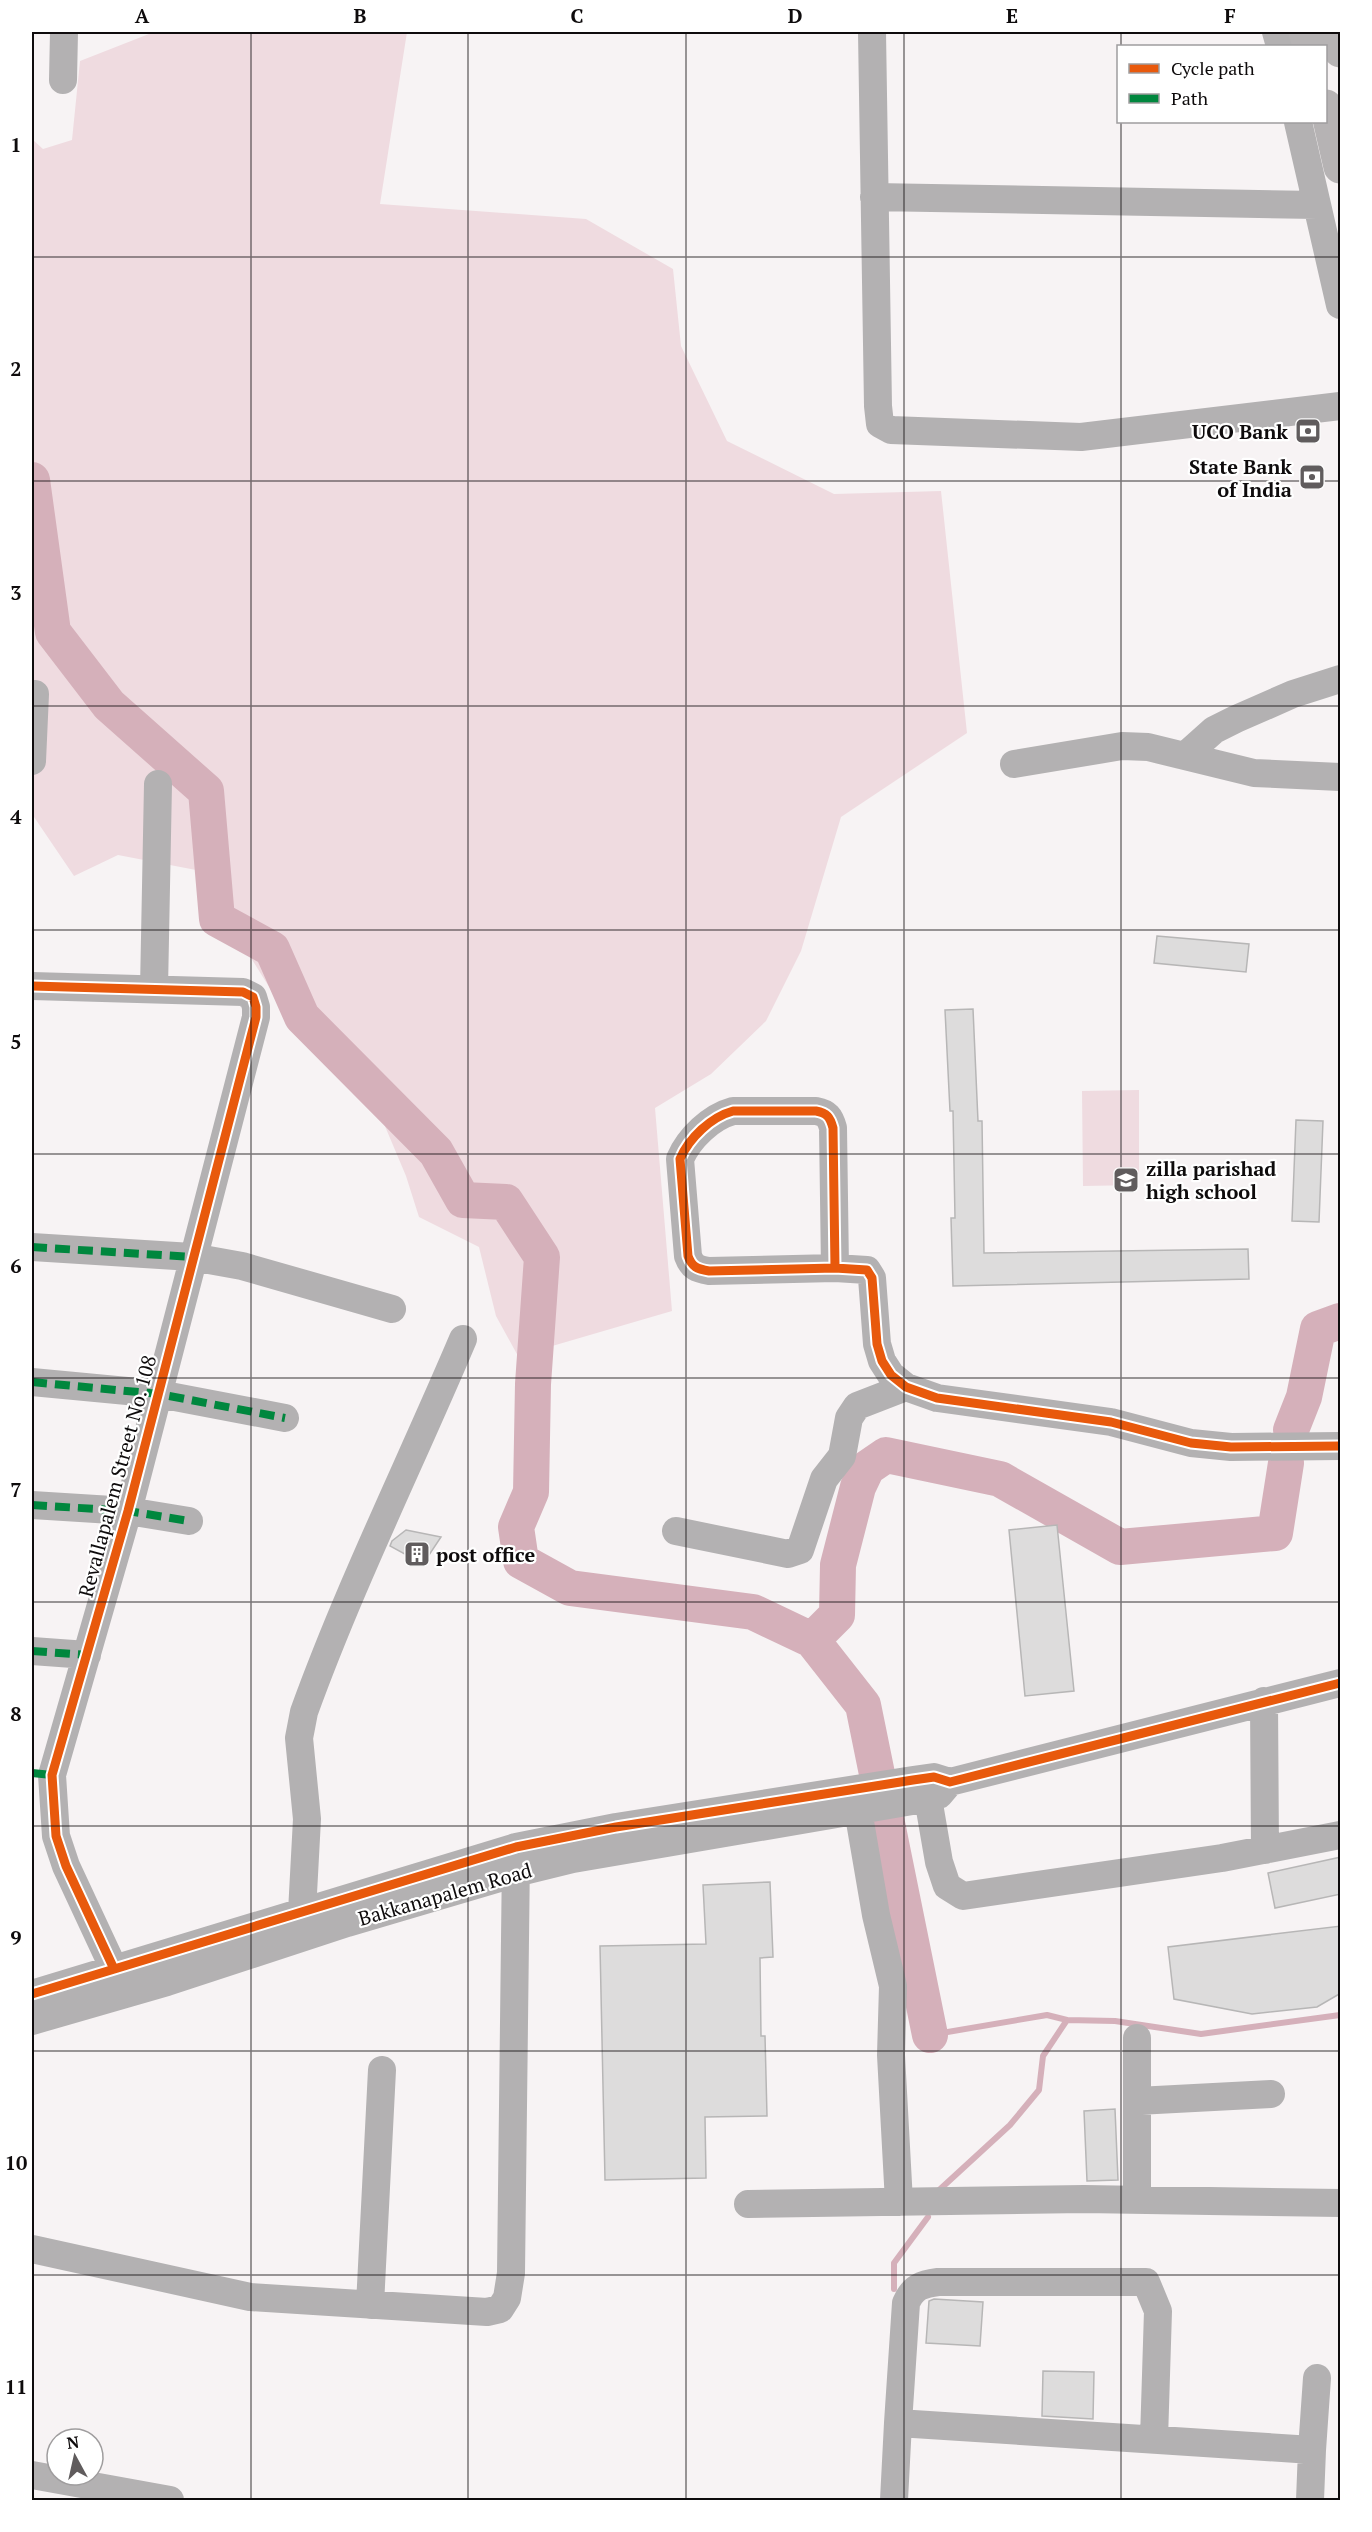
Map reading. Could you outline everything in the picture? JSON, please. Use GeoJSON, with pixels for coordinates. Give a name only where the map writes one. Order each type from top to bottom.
{"type":"FeatureCollection","features":[{"type":"Feature","properties":{"kind":"main road"},"geometry":{"type":"LineString","coordinates":[[1335,32],[1341,51]]}},
{"type":"Feature","properties":{"kind":"main road"},"geometry":{"type":"LineString","coordinates":[[1327,110],[1341,167]]}},
{"type":"Feature","properties":{"kind":"street"},"geometry":{"type":"LineString","coordinates":[[63,80],[64,32]]}},
{"type":"Feature","properties":{"kind":"street"},"geometry":{"type":"LineString","coordinates":[[872,32],[880,424],[891,430],[1080,437],[1341,406]]}},
{"type":"Feature","properties":{"kind":"street"},"geometry":{"type":"LineString","coordinates":[[1298,123],[1341,305]]}},
{"type":"Feature","properties":{"kind":"street"},"geometry":{"type":"LineString","coordinates":[[874,197],[1317,204]]}},
{"type":"Feature","properties":{"kind":"street"},"geometry":{"type":"LineString","coordinates":[[1186,755],[1215,730],[1236,719],[1293,694],[1341,679]]}},
{"type":"Feature","properties":{"kind":"street"},"geometry":{"type":"LineString","coordinates":[[32,761],[35,694]]}},
{"type":"Feature","properties":{"kind":"street"},"geometry":{"type":"LineString","coordinates":[[1014,764],[1122,746],[1148,747],[1254,773],[1341,777]]}},
{"type":"Feature","properties":{"kind":"street"},"geometry":{"type":"LineString","coordinates":[[32,986],[154,989],[158,784]]}},
{"type":"Feature","properties":{"kind":"street","name":"Revallapalem Street No. 108"},"geometry":{"type":"LineString","coordinates":[[114,1969],[66,1866],[56,1836],[42,1774],[90,1647],[159,1394],[192,1257],[256,1017],[254,997],[243,992],[154,989]]}},
{"type":"Feature","properties":{"kind":"street"},"geometry":{"type":"LineString","coordinates":[[835,1268],[833,1128],[831,1119],[826,1113],[733,1111],[721,1114],[711,1121],[684,1151],[680,1159],[688,1256],[691,1264],[698,1269],[709,1271],[835,1268],[867,1270],[872,1278],[877,1344],[882,1361],[891,1375],[906,1387],[937,1398],[1111,1422],[1191,1443],[1231,1447],[1341,1446]]}},
{"type":"Feature","properties":{"kind":"street"},"geometry":{"type":"LineString","coordinates":[[32,1247],[192,1257],[242,1266],[392,1309]]}},
{"type":"Feature","properties":{"kind":"street"},"geometry":{"type":"LineString","coordinates":[[302,1912],[306,1802],[299,1738],[304,1712],[318,1672],[382,1519],[422,1435],[463,1339]]}},
{"type":"Feature","properties":{"kind":"street"},"geometry":{"type":"LineString","coordinates":[[32,1382],[159,1394],[285,1418]]}},
{"type":"Feature","properties":{"kind":"street"},"geometry":{"type":"LineString","coordinates":[[676,1531],[789,1554],[800,1550],[824,1479],[842,1456],[849,1418],[857,1406],[906,1387]]}},
{"type":"Feature","properties":{"kind":"street"},"geometry":{"type":"LineString","coordinates":[[32,1505],[128,1511],[189,1521]]}},
{"type":"Feature","properties":{"kind":"street"},"geometry":{"type":"LineString","coordinates":[[32,1651],[90,1647]]}},
{"type":"Feature","properties":{"kind":"street"},"geometry":{"type":"LineString","coordinates":[[32,1994],[302,1912],[516,1860],[616,1827],[865,1802],[927,1790],[1264,1701],[1341,1683]]}},
{"type":"Feature","properties":{"kind":"street"},"geometry":{"type":"LineString","coordinates":[[1264,1701],[1265,1850]]}},
{"type":"Feature","properties":{"kind":"street"},"geometry":{"type":"LineString","coordinates":[[927,1790],[939,1862],[947,1886],[963,1896],[1265,1850],[1341,1836]]}},
{"type":"Feature","properties":{"kind":"street"},"geometry":{"type":"LineString","coordinates":[[865,1802],[876,1915],[893,1986],[891,2055],[899,2202]]}},
{"type":"Feature","properties":{"kind":"street"},"geometry":{"type":"LineString","coordinates":[[32,2249],[250,2297],[487,2312],[500,2309],[507,2298],[511,2272],[516,1860]]}},
{"type":"Feature","properties":{"kind":"street","name":"Bakkanapalem Road"},"geometry":{"type":"LineString","coordinates":[[32,2021],[167,1982],[347,1923],[516,1860]]}},
{"type":"Feature","properties":{"kind":"street"},"geometry":{"type":"LineString","coordinates":[[1137,2038],[1137,2200]]}},
{"type":"Feature","properties":{"kind":"street"},"geometry":{"type":"LineString","coordinates":[[370,2304],[382,2070]]}},
{"type":"Feature","properties":{"kind":"street"},"geometry":{"type":"LineString","coordinates":[[1137,2101],[1271,2094]]}},
{"type":"Feature","properties":{"kind":"street"},"geometry":{"type":"LineString","coordinates":[[748,2204],[1137,2200],[1341,2203]]}},
{"type":"Feature","properties":{"kind":"street"},"geometry":{"type":"LineString","coordinates":[[894,2500],[906,2303],[910,2292],[921,2284],[938,2282],[1146,2282],[1158,2311],[1154,2439]]}},
{"type":"Feature","properties":{"kind":"street"},"geometry":{"type":"LineString","coordinates":[[1310,2500],[1317,2378]]}},
{"type":"Feature","properties":{"kind":"street"},"geometry":{"type":"LineString","coordinates":[[898,2423],[1312,2450]]}},
{"type":"Feature","properties":{"kind":"street"},"geometry":{"type":"LineString","coordinates":[[32,2475],[170,2500]]}},
{"type":"Feature","properties":{"kind":"shaded area"},"geometry":{"type":"Polygon","coordinates":[[[154,32],[407,32],[380,204],[586,219],[673,269],[681,346],[727,441],[834,494],[941,491],[967,733],[841,817],[801,951],[766,1021],[711,1074],[655,1108],[672,1311],[518,1356],[496,1316],[479,1247],[419,1217],[406,1176],[379,1112],[337,1075],[271,990],[196,870],[118,855],[74,876],[32,814],[32,139],[43,149],[72,140],[80,61],[154,32]]]}},
{"type":"Feature","properties":{"kind":"shaded area"},"geometry":{"type":"Polygon","coordinates":[[[1139,1090],[1139,1185],[1083,1186],[1082,1091],[1139,1090]]]}},
{"type":"Feature","properties":{"kind":"building"},"geometry":{"type":"Polygon","coordinates":[[[1157,936],[1249,944],[1246,972],[1154,963],[1157,936]]]}},
{"type":"Feature","properties":{"kind":"building"},"geometry":{"type":"Polygon","coordinates":[[[973,1009],[978,1121],[982,1121],[984,1253],[1248,1249],[1249,1279],[953,1286],[951,1218],[955,1218],[953,1111],[950,1111],[945,1010],[973,1009]]]}},
{"type":"Feature","properties":{"kind":"building"},"geometry":{"type":"Polygon","coordinates":[[[1296,1120],[1323,1121],[1319,1222],[1292,1221],[1296,1120]]]}},
{"type":"Feature","properties":{"kind":"building"},"geometry":{"type":"Polygon","coordinates":[[[1057,1525],[1074,1691],[1025,1696],[1009,1530],[1057,1525]]]}},
{"type":"Feature","properties":{"kind":"building","name":"post office"},"geometry":{"type":"Polygon","coordinates":[[[406,1530],[441,1537],[423,1564],[390,1546],[392,1541],[406,1530]]]}},
{"type":"Feature","properties":{"kind":"building"},"geometry":{"type":"Polygon","coordinates":[[[1341,1857],[1341,1894],[1275,1908],[1268,1873],[1341,1857]]]}},
{"type":"Feature","properties":{"kind":"building"},"geometry":{"type":"Polygon","coordinates":[[[770,1882],[773,1957],[760,1958],[761,2036],[765,2036],[767,2116],[705,2117],[706,2178],[605,2180],[600,1946],[706,1944],[703,1885],[770,1882]]]}},
{"type":"Feature","properties":{"kind":"building"},"geometry":{"type":"Polygon","coordinates":[[[1341,1926],[1341,1993],[1317,2007],[1252,2014],[1174,1999],[1168,1947],[1341,1926]]]}},
{"type":"Feature","properties":{"kind":"building"},"geometry":{"type":"Polygon","coordinates":[[[1115,2109],[1118,2180],[1087,2181],[1084,2111],[1115,2109]]]}},
{"type":"Feature","properties":{"kind":"building"},"geometry":{"type":"Polygon","coordinates":[[[934,2299],[983,2302],[980,2346],[926,2343],[929,2301],[934,2299]]]}},
{"type":"Feature","properties":{"kind":"building"},"geometry":{"type":"Polygon","coordinates":[[[1043,2371],[1094,2372],[1093,2419],[1042,2416],[1043,2371]]]}},
{"type":"Feature","properties":{"kind":"waterway"},"geometry":{"type":"LineString","coordinates":[[32,480],[53,632],[109,705],[206,791],[217,919],[272,949],[302,1017],[436,1152],[463,1200],[506,1202],[542,1257],[533,1384],[531,1492],[516,1527],[521,1561],[570,1588],[753,1612],[812,1640],[863,1705],[930,2035]]}},
{"type":"Feature","properties":{"kind":"waterway"},"geometry":{"type":"LineString","coordinates":[[1291,1430],[1304,1397],[1318,1329],[1340,1321]]}},
{"type":"Feature","properties":{"kind":"waterway"},"geometry":{"type":"LineString","coordinates":[[812,1640],[837,1615],[838,1565],[858,1487],[867,1468],[886,1455],[1000,1479],[1120,1547],[1275,1533],[1286,1463]]}},
{"type":"Feature","properties":{"kind":"waterway"},"geometry":{"type":"LineString","coordinates":[[930,2035],[1047,2015],[1067,2020],[1043,2056],[1039,2090],[1010,2125],[937,2192]]}},
{"type":"Feature","properties":{"kind":"waterway"},"geometry":{"type":"LineString","coordinates":[[1067,2020],[1115,2021],[1201,2034],[1340,2015]]}},
{"type":"Feature","properties":{"kind":"waterway"},"geometry":{"type":"LineString","coordinates":[[894,2289],[894,2263],[928,2217]]}},
{"type":"Feature","properties":{"kind":"marked path"},"geometry":{"type":"LineString","coordinates":[[32,1247],[192,1257]]}},
{"type":"Feature","properties":{"kind":"marked path"},"geometry":{"type":"LineString","coordinates":[[32,1382],[159,1394],[285,1418]]}},
{"type":"Feature","properties":{"kind":"marked path"},"geometry":{"type":"LineString","coordinates":[[32,1505],[128,1511],[189,1521]]}},
{"type":"Feature","properties":{"kind":"marked path"},"geometry":{"type":"LineString","coordinates":[[32,1651],[87,1655]]}},
{"type":"Feature","properties":{"kind":"marked path"},"geometry":{"type":"LineString","coordinates":[[32,1773],[52,1775]]}},
{"type":"Feature","properties":{"kind":"cycle path"},"geometry":{"type":"LineString","coordinates":[[32,986],[243,992],[253,997],[256,1007],[256,1017],[128,1511],[52,1775],[56,1836],[66,1866],[114,1969]]}},
{"type":"Feature","properties":{"kind":"cycle path"},"geometry":{"type":"LineString","coordinates":[[835,1268],[833,1128],[828,1116],[816,1111],[733,1111],[709,1123],[695,1136],[680,1159],[688,1256],[691,1263],[709,1271],[835,1268],[867,1270],[872,1278],[877,1344],[882,1361],[891,1375],[906,1387],[937,1398],[1111,1422],[1191,1443],[1231,1447],[1340,1446]]}},
{"type":"Feature","properties":{"kind":"cycle path"},"geometry":{"type":"LineString","coordinates":[[32,1994],[516,1847],[616,1827],[913,1780],[934,1777],[950,1782],[1340,1683]]}},
{"type":"Feature","properties":{"kind":"place","name":"UCO Bank"},"geometry":{"type":"Point","coordinates":[1308,431]}},
{"type":"Feature","properties":{"kind":"place","name":"State Bank of India"},"geometry":{"type":"Point","coordinates":[1312,477]}},
{"type":"Feature","properties":{"kind":"place","name":"zilla parishad high school"},"geometry":{"type":"Point","coordinates":[1126,1180]}},
{"type":"Feature","properties":{"kind":"place","name":"post office"},"geometry":{"type":"Point","coordinates":[417,1554]}}]}
